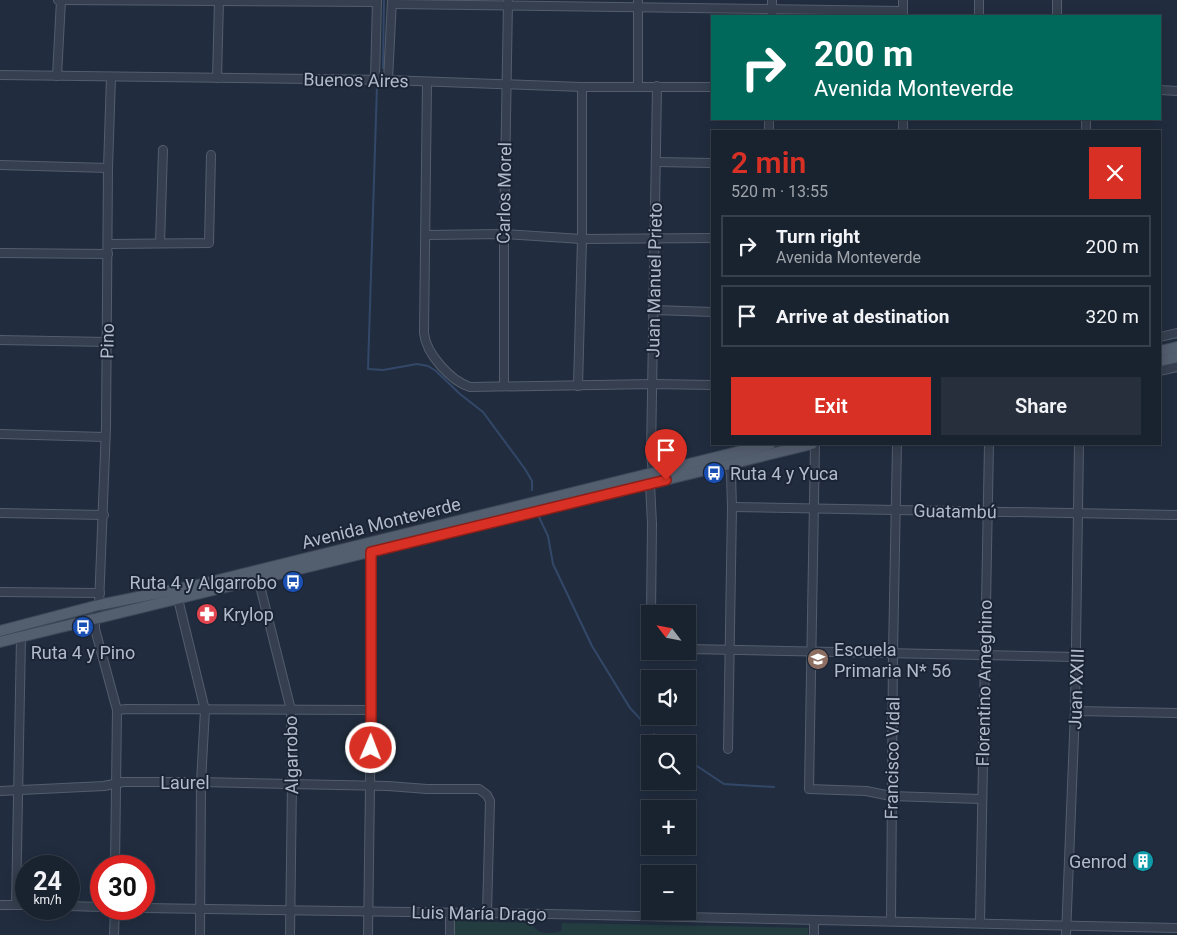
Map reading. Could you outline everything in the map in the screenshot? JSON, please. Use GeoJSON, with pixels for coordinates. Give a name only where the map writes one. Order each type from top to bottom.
{"type":"FeatureCollection","features":[{"type":"Feature","properties":{"kind":"main road"},"geometry":{"type":"LineString","coordinates":[[1161,361],[1177,357]]}},
{"type":"Feature","properties":{"kind":"main road","name":"Avenida Monteverde"},"geometry":{"type":"LineString","coordinates":[[0,631],[99,605],[198,586],[761,445]]}},
{"type":"Feature","properties":{"kind":"main road","name":"Avenida Monteverde"},"geometry":{"type":"LineString","coordinates":[[0,642],[809,445]]}},
{"type":"Feature","properties":{"kind":"street"},"geometry":{"type":"LineString","coordinates":[[58,76],[60,0],[377,1],[375,80]]}},
{"type":"Feature","properties":{"kind":"street"},"geometry":{"type":"LineString","coordinates":[[772,0],[772,13]]}},
{"type":"Feature","properties":{"kind":"street"},"geometry":{"type":"LineString","coordinates":[[388,80],[392,2],[638,4],[772,13],[903,14],[903,0]]}},
{"type":"Feature","properties":{"kind":"street"},"geometry":{"type":"LineString","coordinates":[[979,0],[979,15]]}},
{"type":"Feature","properties":{"kind":"street"},"geometry":{"type":"LineString","coordinates":[[1057,0],[1057,15]]}},
{"type":"Feature","properties":{"kind":"street"},"geometry":{"type":"LineString","coordinates":[[217,78],[219,1]]}},
{"type":"Feature","properties":{"kind":"street","name":"Carlos Morel"},"geometry":{"type":"LineString","coordinates":[[504,386],[504,234],[508,3]]}},
{"type":"Feature","properties":{"kind":"street"},"geometry":{"type":"LineString","coordinates":[[638,4],[638,86]]}},
{"type":"Feature","properties":{"kind":"street","name":"Buenos Aires"},"geometry":{"type":"LineString","coordinates":[[0,75],[388,80],[582,87],[711,87]]}},
{"type":"Feature","properties":{"kind":"street","name":"Pino"},"geometry":{"type":"LineString","coordinates":[[95,619],[99,605],[104,515],[108,168],[111,77]]}},
{"type":"Feature","properties":{"kind":"street"},"geometry":{"type":"LineString","coordinates":[[427,82],[424,338],[429,349],[448,374],[460,384],[470,387],[711,384]]}},
{"type":"Feature","properties":{"kind":"street","name":"Juan Manuel Prieto"},"geometry":{"type":"LineString","coordinates":[[653,473],[651,455],[657,86]]}},
{"type":"Feature","properties":{"kind":"street"},"geometry":{"type":"LineString","coordinates":[[578,386],[582,239],[582,87]]}},
{"type":"Feature","properties":{"kind":"street"},"geometry":{"type":"LineString","coordinates":[[1161,90],[1177,91]]}},
{"type":"Feature","properties":{"kind":"street"},"geometry":{"type":"LineString","coordinates":[[160,243],[163,150]]}},
{"type":"Feature","properties":{"kind":"street"},"geometry":{"type":"LineString","coordinates":[[108,244],[209,243],[211,155]]}},
{"type":"Feature","properties":{"kind":"street"},"geometry":{"type":"LineString","coordinates":[[656,162],[711,163]]}},
{"type":"Feature","properties":{"kind":"street"},"geometry":{"type":"LineString","coordinates":[[0,165],[108,168]]}},
{"type":"Feature","properties":{"kind":"street"},"geometry":{"type":"LineString","coordinates":[[426,235],[504,234],[582,239],[711,238]]}},
{"type":"Feature","properties":{"kind":"street"},"geometry":{"type":"LineString","coordinates":[[0,253],[108,254]]}},
{"type":"Feature","properties":{"kind":"street"},"geometry":{"type":"LineString","coordinates":[[654,310],[711,312]]}},
{"type":"Feature","properties":{"kind":"street"},"geometry":{"type":"LineString","coordinates":[[1161,338],[1177,333]]}},
{"type":"Feature","properties":{"kind":"street"},"geometry":{"type":"LineString","coordinates":[[0,340],[107,342]]}},
{"type":"Feature","properties":{"kind":"street"},"geometry":{"type":"LineString","coordinates":[[1161,371],[1177,367]]}},
{"type":"Feature","properties":{"kind":"street"},"geometry":{"type":"LineString","coordinates":[[0,434],[105,437]]}},
{"type":"Feature","properties":{"kind":"street"},"geometry":{"type":"LineString","coordinates":[[813,445],[809,789],[866,791],[891,796],[981,799]]}},
{"type":"Feature","properties":{"kind":"street","name":"Francisco Vidal"},"geometry":{"type":"LineString","coordinates":[[891,922],[891,796],[897,445]]}},
{"type":"Feature","properties":{"kind":"street","name":"Florentino Ameghino"},"geometry":{"type":"LineString","coordinates":[[980,923],[989,445]]}},
{"type":"Feature","properties":{"kind":"street","name":"Juan XXIII"},"geometry":{"type":"LineString","coordinates":[[1066,935],[1077,656],[1079,445]]}},
{"type":"Feature","properties":{"kind":"street"},"geometry":{"type":"LineString","coordinates":[[728,749],[732,507],[732,474],[729,465]]}},
{"type":"Feature","properties":{"kind":"street"},"geometry":{"type":"LineString","coordinates":[[650,484],[652,524],[651,605]]}},
{"type":"Feature","properties":{"kind":"street","name":"Guatambú"},"geometry":{"type":"LineString","coordinates":[[732,507],[1079,514],[1177,514]]}},
{"type":"Feature","properties":{"kind":"street"},"geometry":{"type":"LineString","coordinates":[[0,513],[104,515]]}},
{"type":"Feature","properties":{"kind":"street"},"geometry":{"type":"LineString","coordinates":[[368,935],[371,552]]}},
{"type":"Feature","properties":{"kind":"street","name":"Algarrobo"},"geometry":{"type":"LineString","coordinates":[[258,578],[291,710],[290,935]]}},
{"type":"Feature","properties":{"kind":"street"},"geometry":{"type":"LineString","coordinates":[[0,592],[100,593]]}},
{"type":"Feature","properties":{"kind":"street"},"geometry":{"type":"LineString","coordinates":[[178,599],[205,710],[201,782],[200,935]]}},
{"type":"Feature","properties":{"kind":"street"},"geometry":{"type":"LineString","coordinates":[[95,619],[95,629],[117,710],[115,855]]}},
{"type":"Feature","properties":{"kind":"street"},"geometry":{"type":"LineString","coordinates":[[17,855],[21,638]]}},
{"type":"Feature","properties":{"kind":"street"},"geometry":{"type":"LineString","coordinates":[[696,648],[1077,656]]}},
{"type":"Feature","properties":{"kind":"street"},"geometry":{"type":"LineString","coordinates":[[117,710],[371,710]]}},
{"type":"Feature","properties":{"kind":"street"},"geometry":{"type":"LineString","coordinates":[[1075,711],[1177,713]]}},
{"type":"Feature","properties":{"kind":"street","name":"Laurel"},"geometry":{"type":"LineString","coordinates":[[0,791],[116,784],[201,782],[479,789],[487,795],[490,801],[487,913]]}},
{"type":"Feature","properties":{"kind":"street"},"geometry":{"type":"LineString","coordinates":[[0,905],[15,905]]}},
{"type":"Feature","properties":{"kind":"street","name":"Luis María Drago"},"geometry":{"type":"LineString","coordinates":[[155,908],[487,913],[1177,928]]}},
{"type":"Feature","properties":{"kind":"street"},"geometry":{"type":"LineString","coordinates":[[450,913],[450,935]]}},
{"type":"Feature","properties":{"kind":"street"},"geometry":{"type":"LineString","coordinates":[[114,935],[115,920]]}},
{"type":"Feature","properties":{"kind":"street"},"geometry":{"type":"LineString","coordinates":[[814,920],[814,935]]}},
{"type":"Feature","properties":{"kind":"green space"},"geometry":{"type":"Polygon","coordinates":[[[456,921],[532,923],[540,932],[548,933],[561,931],[562,923],[808,928],[808,935],[453,935],[453,924],[456,921]]]}},
{"type":"Feature","properties":{"kind":"waterway"},"geometry":{"type":"LineString","coordinates":[[383,68],[384,0]]}},
{"type":"Feature","properties":{"kind":"waterway"},"geometry":{"type":"LineString","coordinates":[[377,85],[368,369],[383,370],[417,364],[428,366],[436,371],[460,394],[483,412],[525,469],[532,481],[532,490]]}},
{"type":"Feature","properties":{"kind":"waterway"},"geometry":{"type":"LineString","coordinates":[[539,517],[548,536],[553,564],[592,646],[630,708],[641,720]]}},
{"type":"Feature","properties":{"kind":"waterway"},"geometry":{"type":"LineString","coordinates":[[696,765],[724,784],[774,787]]}},
{"type":"Feature","properties":{"kind":"place","name":"Ruta 4 y Yuca"},"geometry":{"type":"Point","coordinates":[714,473]}},
{"type":"Feature","properties":{"kind":"place","name":"Ruta 4 y Algarrobo"},"geometry":{"type":"Point","coordinates":[293,582]}},
{"type":"Feature","properties":{"kind":"place","name":"Krylop"},"geometry":{"type":"Point","coordinates":[207,614]}},
{"type":"Feature","properties":{"kind":"place","name":"Ruta 4 y Pino"},"geometry":{"type":"Point","coordinates":[83,627]}},
{"type":"Feature","properties":{"kind":"place","name":"Escuela Primaria N* 56"},"geometry":{"type":"Point","coordinates":[818,659]}},
{"type":"Feature","properties":{"kind":"place","name":"Genrod"},"geometry":{"type":"Point","coordinates":[1143,861]}},
{"type":"Feature","properties":{"kind":"route"},"geometry":{"type":"LineString","coordinates":[[371,748],[371,552],[666,480]]}}]}
